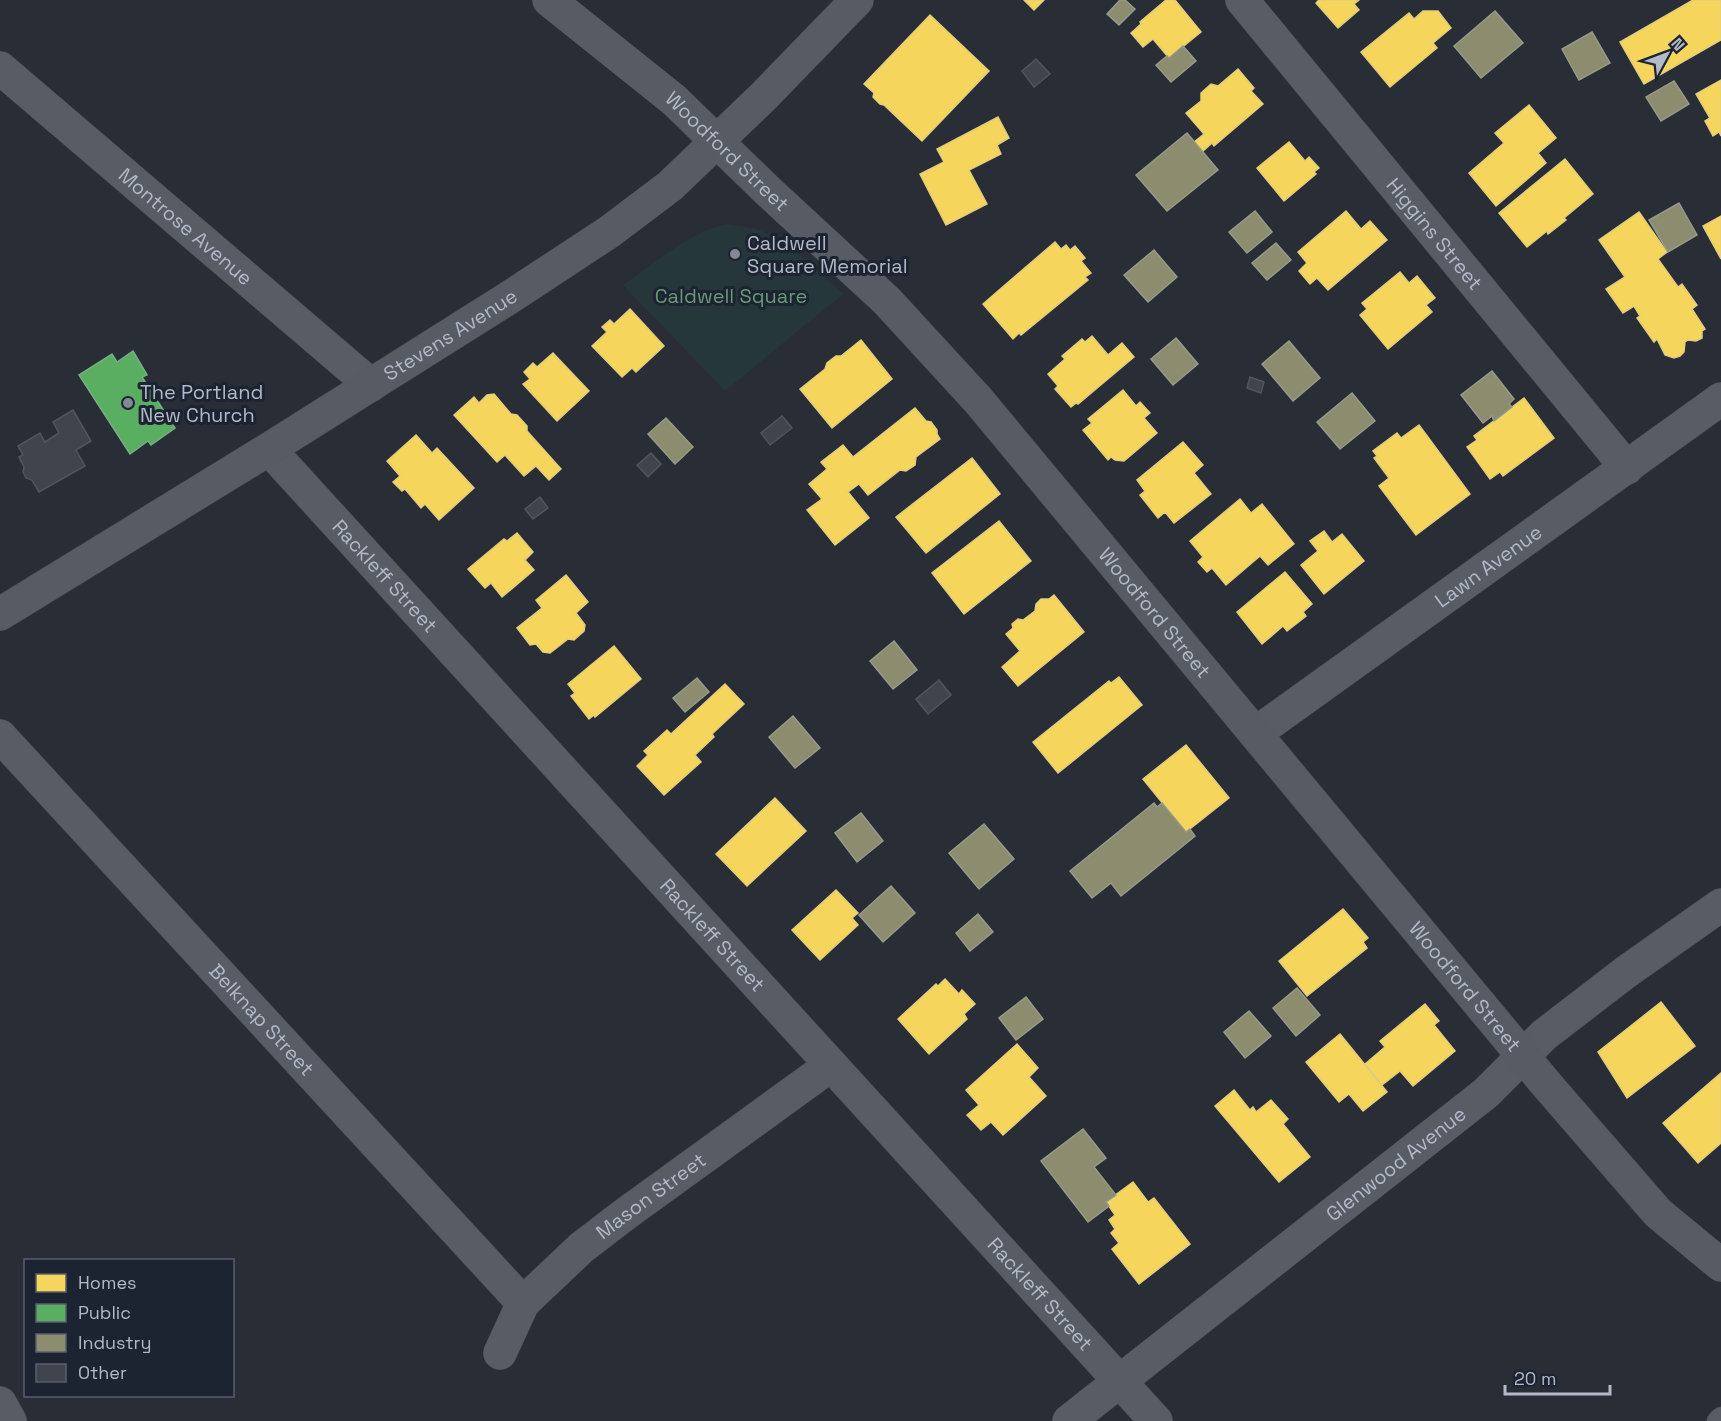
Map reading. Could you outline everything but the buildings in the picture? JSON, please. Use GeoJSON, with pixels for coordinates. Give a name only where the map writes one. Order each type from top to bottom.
{"type":"FeatureCollection","features":[{"type":"Feature","properties":{"kind":"main road","name":"Woodford Street"},"geometry":{"type":"LineString","coordinates":[[549,0],[674,100],[887,301],[978,400],[1523,1056],[1658,1212],[1721,1265]]}},
{"type":"Feature","properties":{"kind":"main road","name":"Stevens Avenue"},"geometry":{"type":"LineString","coordinates":[[0,614],[269,449],[609,232],[670,186],[763,97],[857,0]]}},
{"type":"Feature","properties":{"kind":"street","name":"Higgins Street"},"geometry":{"type":"LineString","coordinates":[[1242,0],[1627,468]]}},
{"type":"Feature","properties":{"kind":"street","name":"Montrose Avenue"},"geometry":{"type":"LineString","coordinates":[[0,68],[371,385]]}},
{"type":"Feature","properties":{"kind":"street","name":"Lawn Avenue"},"geometry":{"type":"LineString","coordinates":[[1256,733],[1721,399]]}},
{"type":"Feature","properties":{"kind":"street","name":"Rackleff Street"},"geometry":{"type":"LineString","coordinates":[[269,449],[1155,1421]]}},
{"type":"Feature","properties":{"kind":"street","name":"Belknap Street"},"geometry":{"type":"LineString","coordinates":[[0,736],[523,1304]]}},
{"type":"Feature","properties":{"kind":"street","name":"Glenwood Avenue"},"geometry":{"type":"LineString","coordinates":[[1069,1421],[1486,1092],[1544,1035],[1626,972],[1721,905]]}},
{"type":"Feature","properties":{"kind":"street","name":"Mason Street"},"geometry":{"type":"LineString","coordinates":[[500,1353],[523,1304],[581,1248],[831,1065]]}},
{"type":"Feature","properties":{"kind":"street"},"geometry":{"type":"LineString","coordinates":[[0,1403],[10,1421]]}},
{"type":"Feature","properties":{"kind":"lane"},"geometry":{"type":"LineString","coordinates":[[1717,1421],[1721,1417]]}},
{"type":"Feature","properties":{"kind":"green space","name":"Caldwell Square"},"geometry":{"type":"Polygon","coordinates":[[[727,224],[755,229],[775,238],[796,252],[843,294],[725,391],[623,285],[686,241],[727,224]]]}},
{"type":"Feature","properties":{"kind":"place","name":"Caldwell Square Memorial"},"geometry":{"type":"Point","coordinates":[735,254]}},
{"type":"Feature","properties":{"kind":"place","name":"The Portland New Church"},"geometry":{"type":"Point","coordinates":[128,403]}}]}
